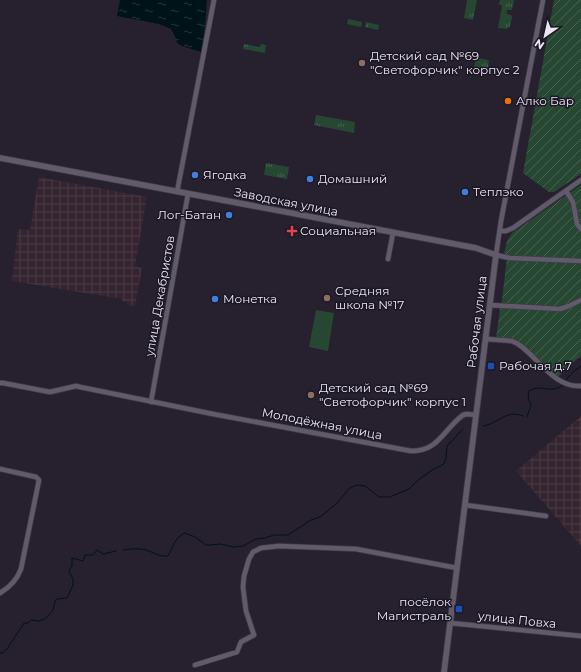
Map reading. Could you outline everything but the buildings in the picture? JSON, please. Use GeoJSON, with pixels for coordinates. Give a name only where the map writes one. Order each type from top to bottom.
{"type":"FeatureCollection","features":[{"type":"Feature","properties":{"kind":"street"},"geometry":{"type":"LineString","coordinates":[[177,192],[214,0]]}},
{"type":"Feature","properties":{"kind":"street","name":"Рабочая улица"},"geometry":{"type":"LineString","coordinates":[[444,672],[496,255],[543,0]]}},
{"type":"Feature","properties":{"kind":"street","name":"Заводская улица"},"geometry":{"type":"LineString","coordinates":[[0,158],[476,248],[496,255]]}},
{"type":"Feature","properties":{"kind":"street"},"geometry":{"type":"LineString","coordinates":[[500,231],[506,231],[513,228],[581,180]]}},
{"type":"Feature","properties":{"kind":"street"},"geometry":{"type":"LineString","coordinates":[[566,191],[573,202],[577,224],[581,229]]}},
{"type":"Feature","properties":{"kind":"street","name":"улица Декабристов"},"geometry":{"type":"LineString","coordinates":[[151,402],[188,194]]}},
{"type":"Feature","properties":{"kind":"street"},"geometry":{"type":"LineString","coordinates":[[388,259],[392,233]]}},
{"type":"Feature","properties":{"kind":"street"},"geometry":{"type":"LineString","coordinates":[[496,255],[510,258],[581,261]]}},
{"type":"Feature","properties":{"kind":"street"},"geometry":{"type":"LineString","coordinates":[[490,305],[560,309],[581,300]]}},
{"type":"Feature","properties":{"kind":"street"},"geometry":{"type":"LineString","coordinates":[[486,339],[518,344],[537,360],[550,374],[573,386],[581,386]]}},
{"type":"Feature","properties":{"kind":"street","name":"Молодёжная улица"},"geometry":{"type":"LineString","coordinates":[[0,383],[50,392],[76,386],[151,402],[411,451],[430,447],[463,415],[476,415]]}},
{"type":"Feature","properties":{"kind":"street"},"geometry":{"type":"LineString","coordinates":[[0,469],[36,477],[39,480],[19,575],[12,584],[0,593]]}},
{"type":"Feature","properties":{"kind":"street"},"geometry":{"type":"LineString","coordinates":[[465,505],[546,516]]}},
{"type":"Feature","properties":{"kind":"street"},"geometry":{"type":"LineString","coordinates":[[194,665],[237,652],[242,642],[254,635],[246,611],[244,576],[249,559],[253,552],[261,548],[279,546],[356,549],[457,568]]}},
{"type":"Feature","properties":{"kind":"street","name":"улица Повха"},"geometry":{"type":"LineString","coordinates":[[450,623],[581,636]]}},
{"type":"Feature","properties":{"kind":"shaded area"},"geometry":{"type":"Polygon","coordinates":[[[39,177],[147,197],[135,266],[142,268],[135,306],[127,305],[127,302],[122,301],[122,299],[12,281],[18,229],[30,230],[39,177]]]}},
{"type":"Feature","properties":{"kind":"shaded area"},"geometry":{"type":"Polygon","coordinates":[[[581,416],[581,546],[516,471],[581,416]]]}},
{"type":"Feature","properties":{"kind":"green space"},"geometry":{"type":"Polygon","coordinates":[[[467,0],[477,0],[473,20],[464,18],[467,0]]]}},
{"type":"Feature","properties":{"kind":"green space"},"geometry":{"type":"Polygon","coordinates":[[[500,0],[514,0],[512,10],[507,10],[507,14],[511,15],[512,17],[510,27],[508,27],[508,29],[498,28],[502,6],[499,4],[500,0]]]}},
{"type":"Feature","properties":{"kind":"green space"},"geometry":{"type":"Polygon","coordinates":[[[554,0],[581,0],[581,174],[554,192],[549,192],[523,173],[554,0]]]}},
{"type":"Feature","properties":{"kind":"green space"},"geometry":{"type":"Polygon","coordinates":[[[348,19],[362,22],[361,27],[347,24],[348,19]]]}},
{"type":"Feature","properties":{"kind":"green space"},"geometry":{"type":"Polygon","coordinates":[[[366,22],[379,25],[378,30],[365,27],[366,22]]]}},
{"type":"Feature","properties":{"kind":"green space"},"geometry":{"type":"Polygon","coordinates":[[[244,44],[260,47],[261,44],[266,45],[265,53],[243,49],[244,44]]]}},
{"type":"Feature","properties":{"kind":"green space"},"geometry":{"type":"Polygon","coordinates":[[[476,58],[489,60],[488,70],[474,67],[476,58]]]}},
{"type":"Feature","properties":{"kind":"green space"},"geometry":{"type":"Polygon","coordinates":[[[316,115],[355,122],[354,133],[314,125],[316,115]]]}},
{"type":"Feature","properties":{"kind":"green space"},"geometry":{"type":"Polygon","coordinates":[[[266,163],[289,167],[287,179],[264,175],[266,163]]]}},
{"type":"Feature","properties":{"kind":"green space"},"geometry":{"type":"Polygon","coordinates":[[[581,185],[581,356],[559,376],[555,376],[518,341],[496,338],[507,257],[504,253],[507,241],[512,233],[581,185]]]}},
{"type":"Feature","properties":{"kind":"green space"},"geometry":{"type":"Polygon","coordinates":[[[316,310],[334,313],[328,351],[309,347],[316,310]]]}},
{"type":"Feature","properties":{"kind":"water"},"geometry":{"type":"Polygon","coordinates":[[[120,0],[207,0],[201,52],[177,43],[171,29],[159,24],[117,16],[120,0]]]}},
{"type":"Feature","properties":{"kind":"waterway"},"geometry":{"type":"LineString","coordinates":[[566,380],[581,366]]}},
{"type":"Feature","properties":{"kind":"waterway"},"geometry":{"type":"LineString","coordinates":[[527,417],[531,405],[528,398],[529,391],[538,388],[554,389],[563,385]]}},
{"type":"Feature","properties":{"kind":"waterway"},"geometry":{"type":"LineString","coordinates":[[483,426],[512,414],[523,416]]}},
{"type":"Feature","properties":{"kind":"waterway"},"geometry":{"type":"LineString","coordinates":[[123,550],[143,549],[159,555],[168,556],[178,537],[185,533],[195,537],[206,545],[220,544],[234,547],[243,546],[256,539],[274,535],[288,535],[311,520],[320,517],[337,503],[350,488],[354,486],[365,486],[379,497],[390,497],[409,489],[418,480],[444,464],[447,446],[463,429]]}},
{"type":"Feature","properties":{"kind":"waterway"},"geometry":{"type":"LineString","coordinates":[[0,653],[3,653],[7,649],[24,623],[28,623],[31,620],[39,621],[45,619],[53,610],[57,599],[67,598],[73,585],[73,579],[69,571],[72,566],[72,558],[83,561],[85,555],[93,555],[97,550],[103,554],[116,551]]}},
{"type":"Feature","properties":{"kind":"place","name":"Детский сад №69 \"Светофорчик\" корпус 2"},"geometry":{"type":"Point","coordinates":[362,63]}},
{"type":"Feature","properties":{"kind":"place","name":"Алко Бар"},"geometry":{"type":"Point","coordinates":[508,101]}},
{"type":"Feature","properties":{"kind":"place","name":"Ягодка"},"geometry":{"type":"Point","coordinates":[195,175]}},
{"type":"Feature","properties":{"kind":"place","name":"Домашний"},"geometry":{"type":"Point","coordinates":[310,179]}},
{"type":"Feature","properties":{"kind":"place","name":"Теплэко"},"geometry":{"type":"Point","coordinates":[465,192]}},
{"type":"Feature","properties":{"kind":"place","name":"Лог-Батан"},"geometry":{"type":"Point","coordinates":[229,215]}},
{"type":"Feature","properties":{"kind":"place","name":"Социальная"},"geometry":{"type":"Point","coordinates":[292,231]}},
{"type":"Feature","properties":{"kind":"place","name":"Средняя школа №17"},"geometry":{"type":"Point","coordinates":[327,298]}},
{"type":"Feature","properties":{"kind":"place","name":"Монетка"},"geometry":{"type":"Point","coordinates":[215,299]}},
{"type":"Feature","properties":{"kind":"place","name":"Рабочая д.7"},"geometry":{"type":"Point","coordinates":[491,366]}},
{"type":"Feature","properties":{"kind":"place","name":"Детский сад №69 \"Светофорчик\" корпус 1"},"geometry":{"type":"Point","coordinates":[311,395]}},
{"type":"Feature","properties":{"kind":"place","name":"посёлок Магистраль"},"geometry":{"type":"Point","coordinates":[459,609]}}]}
